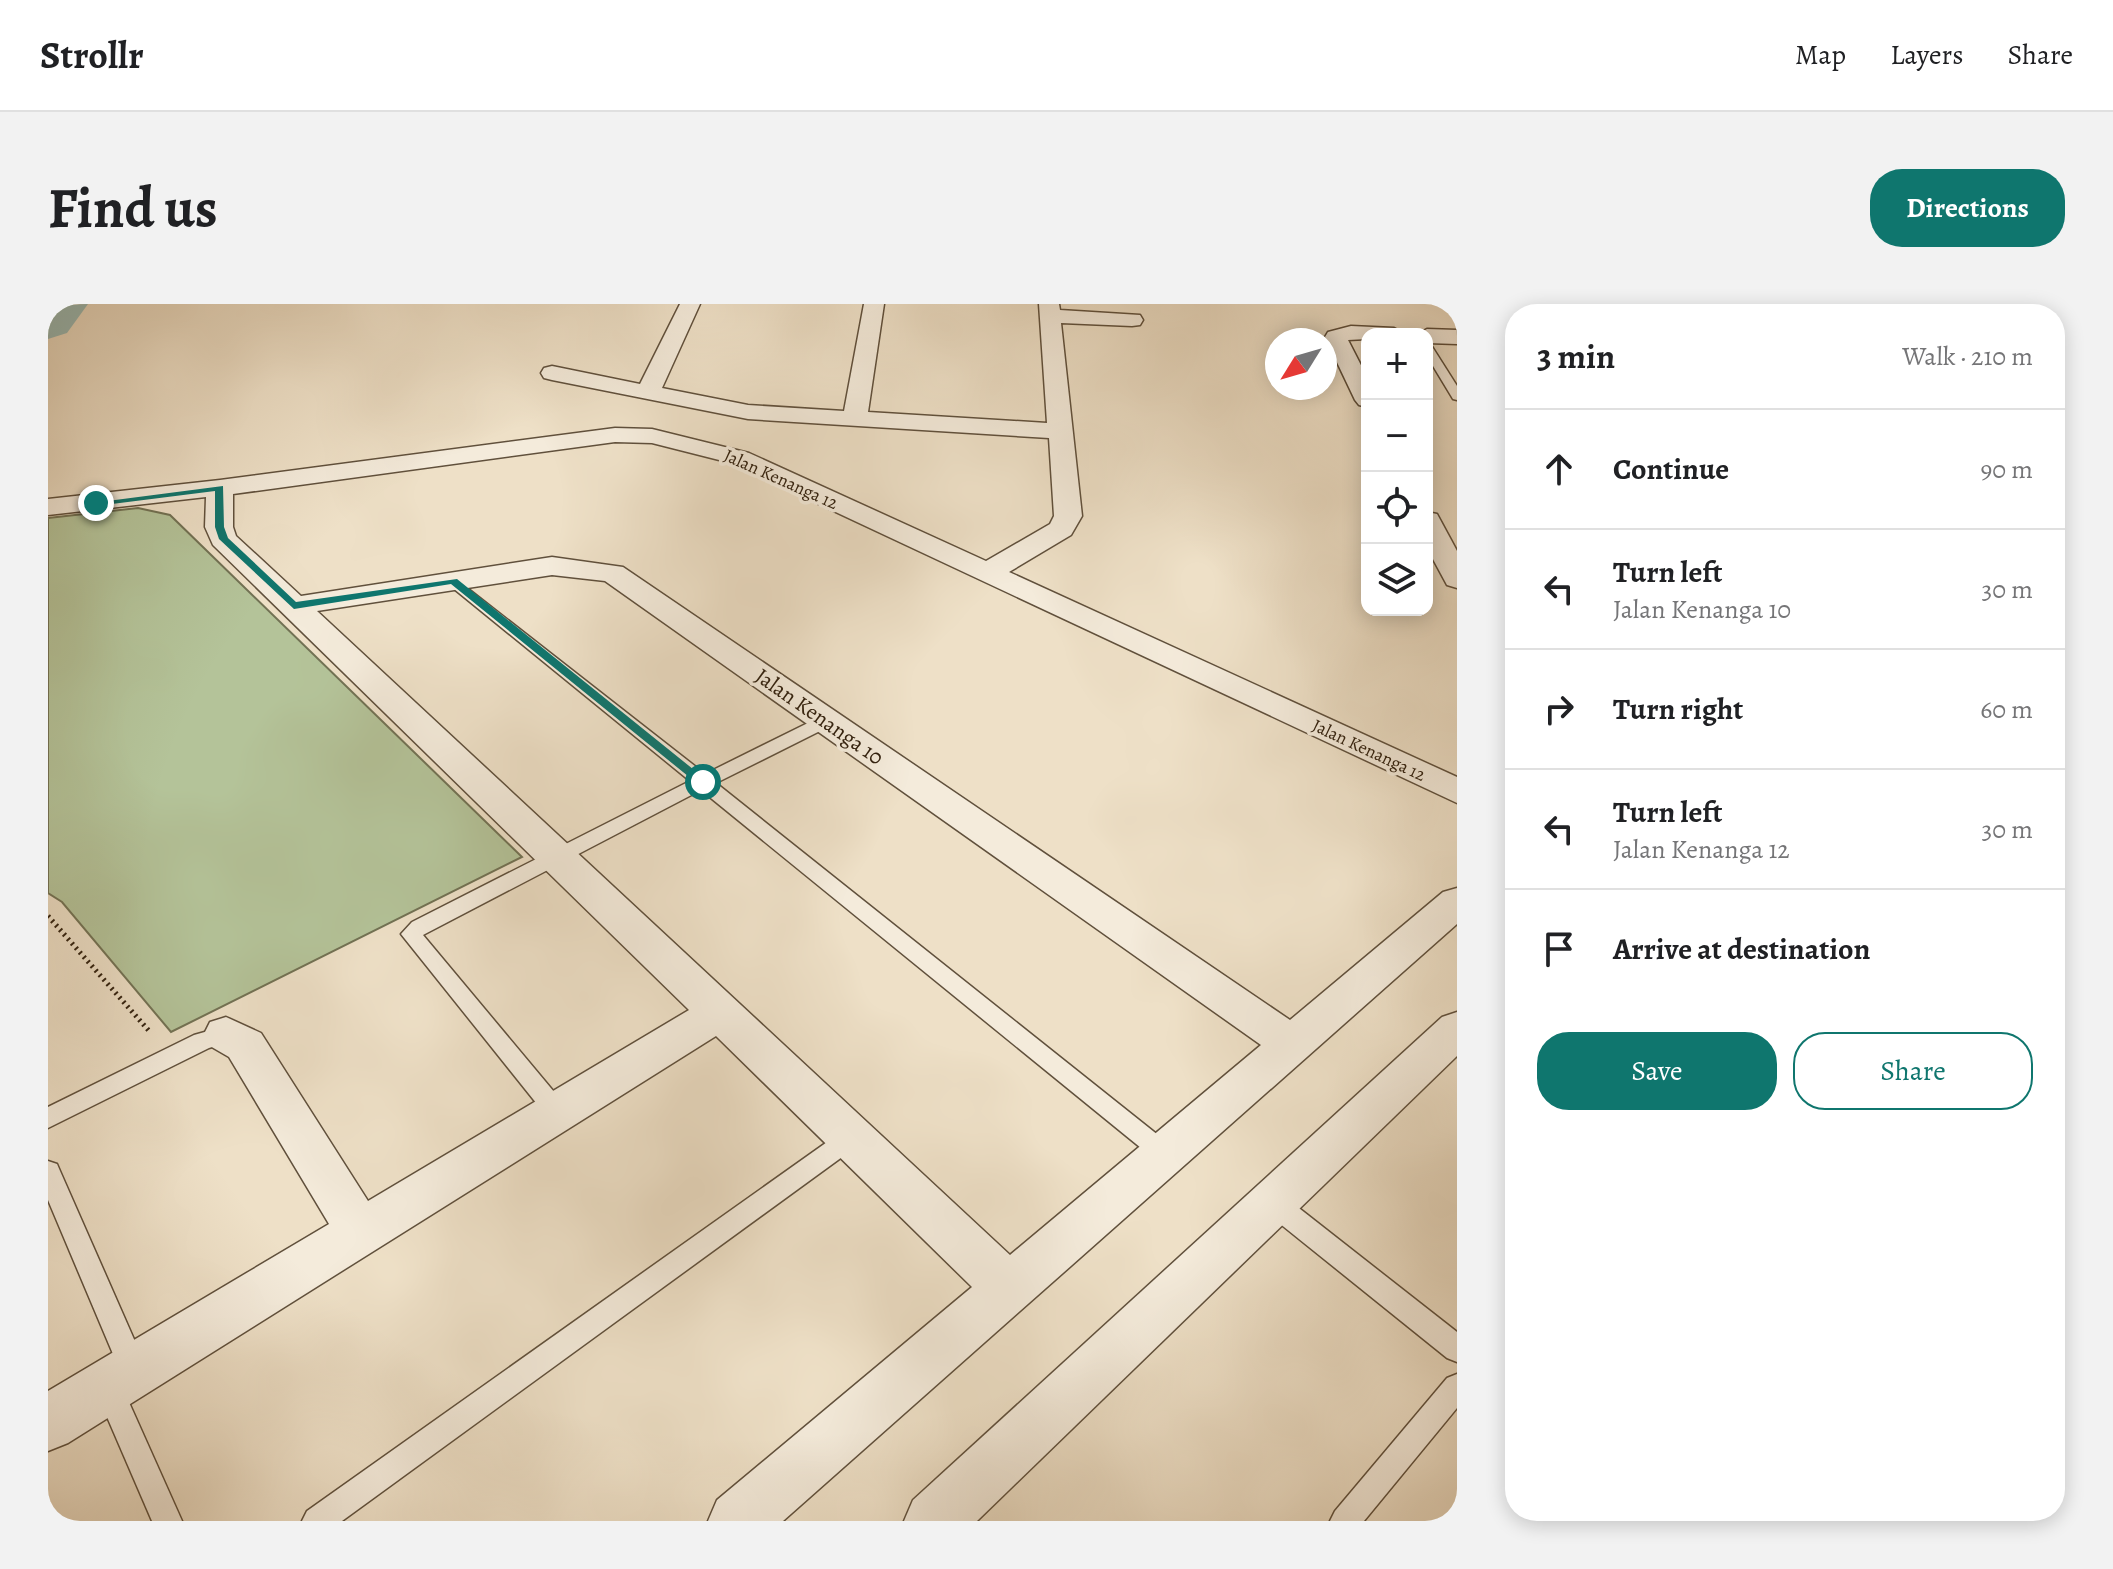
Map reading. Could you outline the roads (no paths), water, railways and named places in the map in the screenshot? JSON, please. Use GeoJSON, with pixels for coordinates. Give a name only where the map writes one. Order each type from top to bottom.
{"type":"FeatureCollection","features":[{"type":"Feature","properties":{"kind":"street"},"geometry":{"type":"LineString","coordinates":[[648,392],[690,304]]}},
{"type":"Feature","properties":{"kind":"street"},"geometry":{"type":"LineString","coordinates":[[855,418],[874,304]]}},
{"type":"Feature","properties":{"kind":"street"},"geometry":{"type":"LineString","coordinates":[[987,573],[1061,529],[1068,516],[1050,310],[1132,320]]}},
{"type":"Feature","properties":{"kind":"street"},"geometry":{"type":"LineString","coordinates":[[1361,332],[1336,337],[1361,388]]}},
{"type":"Feature","properties":{"kind":"street"},"geometry":{"type":"LineString","coordinates":[[1433,336],[1457,337]]}},
{"type":"Feature","properties":{"kind":"street"},"geometry":{"type":"LineString","coordinates":[[552,373],[648,392],[756,437],[855,418],[1061,431]]}},
{"type":"Feature","properties":{"kind":"street","name":"Jalan Kenanga 12"},"geometry":{"type":"LineString","coordinates":[[48,507],[220,488],[624,435],[756,437],[987,573],[1457,791]]}},
{"type":"Feature","properties":{"kind":"street"},"geometry":{"type":"LineString","coordinates":[[220,488],[219,527],[223,539],[1009,1288]]}},
{"type":"Feature","properties":{"kind":"street"},"geometry":{"type":"LineString","coordinates":[[1433,522],[1457,525]]}},
{"type":"Feature","properties":{"kind":"street"},"geometry":{"type":"LineString","coordinates":[[1433,531],[1457,579]]}},
{"type":"Feature","properties":{"kind":"street","name":"Jalan Kenanga 10"},"geometry":{"type":"LineString","coordinates":[[294,606],[552,566],[613,573],[1292,1044]]}},
{"type":"Feature","properties":{"kind":"street"},"geometry":{"type":"LineString","coordinates":[[738,1521],[1457,902]]}},
{"type":"Feature","properties":{"kind":"street"},"geometry":{"type":"LineString","coordinates":[[48,1423],[721,1012]]}},
{"type":"Feature","properties":{"kind":"street"},"geometry":{"type":"LineString","coordinates":[[934,1521],[1457,1029]]}},
{"type":"Feature","properties":{"kind":"street"},"geometry":{"type":"LineString","coordinates":[[226,1034],[245,1045],[361,1233]]}},
{"type":"Feature","properties":{"kind":"lane"},"geometry":{"type":"LineString","coordinates":[[1433,357],[1457,396]]}},
{"type":"Feature","properties":{"kind":"lane"},"geometry":{"type":"LineString","coordinates":[[453,581],[1165,1154]]}},
{"type":"Feature","properties":{"kind":"lane"},"geometry":{"type":"LineString","coordinates":[[557,1112],[411,934],[419,927],[558,858],[592,837],[826,721]]}},
{"type":"Feature","properties":{"kind":"lane"},"geometry":{"type":"LineString","coordinates":[[48,1118],[171,1056],[214,1036],[226,1034]]}},
{"type":"Feature","properties":{"kind":"lane"},"geometry":{"type":"LineString","coordinates":[[317,1521],[852,1137]]}},
{"type":"Feature","properties":{"kind":"lane"},"geometry":{"type":"LineString","coordinates":[[48,1171],[121,1378],[167,1521]]}},
{"type":"Feature","properties":{"kind":"lane"},"geometry":{"type":"LineString","coordinates":[[1272,1202],[1457,1349]]}},
{"type":"Feature","properties":{"kind":"lane"},"geometry":{"type":"LineString","coordinates":[[1345,1521],[1457,1387]]}},
{"type":"Feature","properties":{"kind":"waterway"},"geometry":{"type":"LineString","coordinates":[[48,332],[59,328],[77,304]]}}]}
